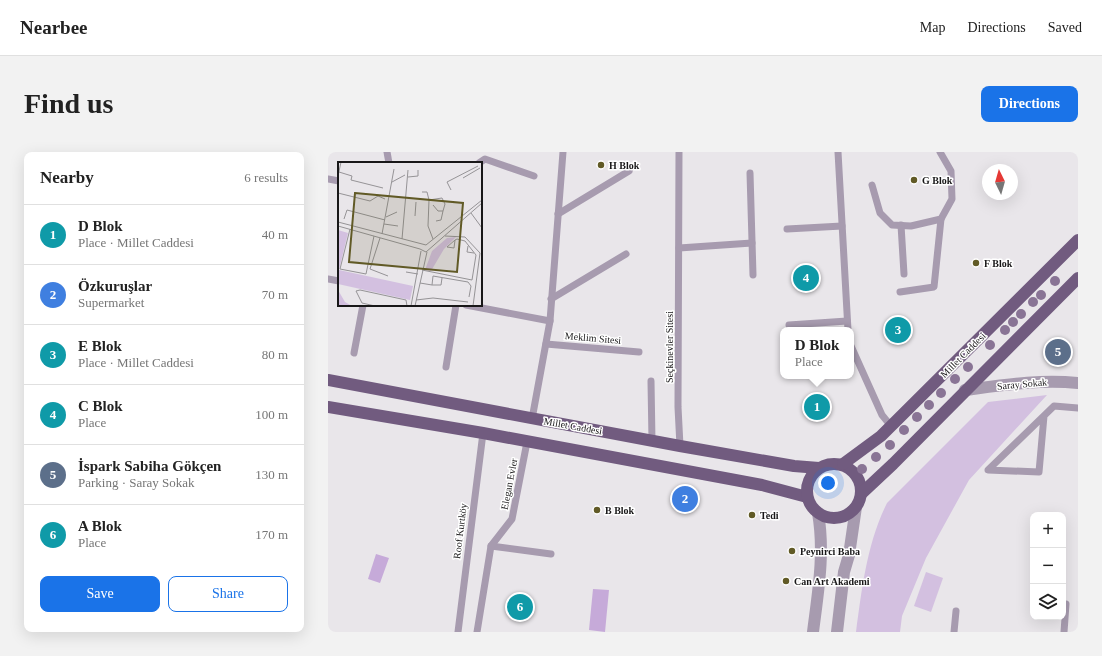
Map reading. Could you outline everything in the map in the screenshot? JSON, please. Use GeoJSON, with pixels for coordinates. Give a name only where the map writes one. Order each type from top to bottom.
{"type":"FeatureCollection","features":[{"type":"Feature","properties":{"kind":"main road","name":"Millet Caddesi"},"geometry":{"type":"LineString","coordinates":[[843,464],[873,443],[891,426],[1078,240]]}},
{"type":"Feature","properties":{"kind":"main road"},"geometry":{"type":"LineString","coordinates":[[862,493],[893,464],[1078,278]]}},
{"type":"Feature","properties":{"kind":"main road","name":"Millet Caddesi"},"geometry":{"type":"LineString","coordinates":[[328,380],[652,441],[794,466],[819,468]]}},
{"type":"Feature","properties":{"kind":"main road"},"geometry":{"type":"LineString","coordinates":[[328,407],[483,433],[762,485],[807,497]]}},
{"type":"Feature","properties":{"kind":"main road"},"geometry":{"type":"LineString","coordinates":[[826,464],[843,464],[853,472],[859,480],[862,493],[860,502],[849,513],[840,517],[832,518],[823,516],[810,505],[806,489],[808,480],[819,468],[826,464]]}},
{"type":"Feature","properties":{"kind":"street","name":"Saray Sokak"},"geometry":{"type":"LineString","coordinates":[[965,390],[1036,382],[1055,381],[1078,383]]}},
{"type":"Feature","properties":{"kind":"street"},"geometry":{"type":"LineString","coordinates":[[837,632],[844,572],[856,507]]}},
{"type":"Feature","properties":{"kind":"street"},"geometry":{"type":"LineString","coordinates":[[813,632],[821,566],[822,538],[818,513]]}},
{"type":"Feature","properties":{"kind":"lane"},"geometry":{"type":"LineString","coordinates":[[387,152],[389,162]]}},
{"type":"Feature","properties":{"kind":"lane"},"geometry":{"type":"LineString","coordinates":[[532,419],[550,321],[563,152]]}},
{"type":"Feature","properties":{"kind":"lane","name":"Seçkinevler Sitesi"},"geometry":{"type":"LineString","coordinates":[[679,152],[678,407],[680,446]]}},
{"type":"Feature","properties":{"kind":"lane"},"geometry":{"type":"LineString","coordinates":[[838,152],[848,327]]}},
{"type":"Feature","properties":{"kind":"lane"},"geometry":{"type":"LineString","coordinates":[[900,292],[934,287],[941,219],[952,198],[951,171],[940,152]]}},
{"type":"Feature","properties":{"kind":"lane"},"geometry":{"type":"LineString","coordinates":[[480,162],[485,158],[534,176]]}},
{"type":"Feature","properties":{"kind":"lane"},"geometry":{"type":"LineString","coordinates":[[558,214],[629,172]]}},
{"type":"Feature","properties":{"kind":"lane"},"geometry":{"type":"LineString","coordinates":[[750,173],[753,275]]}},
{"type":"Feature","properties":{"kind":"lane"},"geometry":{"type":"LineString","coordinates":[[328,179],[338,181]]}},
{"type":"Feature","properties":{"kind":"lane"},"geometry":{"type":"LineString","coordinates":[[872,185],[880,213],[892,225],[911,226],[941,219]]}},
{"type":"Feature","properties":{"kind":"lane"},"geometry":{"type":"LineString","coordinates":[[901,225],[904,274]]}},
{"type":"Feature","properties":{"kind":"lane"},"geometry":{"type":"LineString","coordinates":[[787,229],[842,226]]}},
{"type":"Feature","properties":{"kind":"lane"},"geometry":{"type":"LineString","coordinates":[[679,248],[752,243]]}},
{"type":"Feature","properties":{"kind":"lane"},"geometry":{"type":"LineString","coordinates":[[551,299],[626,254]]}},
{"type":"Feature","properties":{"kind":"lane"},"geometry":{"type":"LineString","coordinates":[[328,279],[338,281]]}},
{"type":"Feature","properties":{"kind":"lane"},"geometry":{"type":"LineString","coordinates":[[354,353],[363,306]]}},
{"type":"Feature","properties":{"kind":"lane"},"geometry":{"type":"LineString","coordinates":[[446,367],[456,306]]}},
{"type":"Feature","properties":{"kind":"lane"},"geometry":{"type":"LineString","coordinates":[[471,306],[550,321]]}},
{"type":"Feature","properties":{"kind":"lane"},"geometry":{"type":"LineString","coordinates":[[789,325],[847,321]]}},
{"type":"Feature","properties":{"kind":"lane","name":"Meklim Sitesi"},"geometry":{"type":"LineString","coordinates":[[546,344],[639,352]]}},
{"type":"Feature","properties":{"kind":"lane"},"geometry":{"type":"LineString","coordinates":[[854,355],[882,416],[891,426]]}},
{"type":"Feature","properties":{"kind":"lane"},"geometry":{"type":"LineString","coordinates":[[651,381],[652,441]]}},
{"type":"Feature","properties":{"kind":"lane"},"geometry":{"type":"LineString","coordinates":[[1044,416],[1039,472],[988,470],[1054,406],[1078,408]]}},
{"type":"Feature","properties":{"kind":"lane","name":"Roof Kurtköy"},"geometry":{"type":"LineString","coordinates":[[458,632],[483,433]]}},
{"type":"Feature","properties":{"kind":"lane","name":"Elegan Evler"},"geometry":{"type":"LineString","coordinates":[[477,632],[491,546],[512,519],[527,442]]}},
{"type":"Feature","properties":{"kind":"lane"},"geometry":{"type":"LineString","coordinates":[[491,546],[551,554]]}},
{"type":"Feature","properties":{"kind":"lane"},"geometry":{"type":"LineString","coordinates":[[954,632],[956,611]]}},
{"type":"Feature","properties":{"kind":"lane"},"geometry":{"type":"LineString","coordinates":[[1064,632],[1065,620]]}},
{"type":"Feature","properties":{"kind":"shaded area"},"geometry":{"type":"Polygon","coordinates":[[[1047,395],[969,480],[926,558],[902,616],[900,632],[856,632],[866,566],[880,518],[887,503],[988,402],[1047,395]]]}},
{"type":"Feature","properties":{"kind":"shaded area"},"geometry":{"type":"Polygon","coordinates":[[[376,554],[389,558],[380,583],[368,579],[376,554]]]}},
{"type":"Feature","properties":{"kind":"shaded area"},"geometry":{"type":"Polygon","coordinates":[[[926,572],[943,578],[931,612],[914,606],[926,572]]]}},
{"type":"Feature","properties":{"kind":"shaded area"},"geometry":{"type":"Polygon","coordinates":[[[593,589],[609,590],[605,632],[589,630],[593,589]]]}},
{"type":"Feature","properties":{"kind":"place","name":"H Blok"},"geometry":{"type":"Point","coordinates":[601,165]}},
{"type":"Feature","properties":{"kind":"place","name":"G Blok"},"geometry":{"type":"Point","coordinates":[914,180]}},
{"type":"Feature","properties":{"kind":"place","name":"F Blok"},"geometry":{"type":"Point","coordinates":[976,263]}},
{"type":"Feature","properties":{"kind":"place","name":"C Blok"},"geometry":{"type":"Point","coordinates":[806,278]}},
{"type":"Feature","properties":{"kind":"place","name":"E Blok"},"geometry":{"type":"Point","coordinates":[898,330]}},
{"type":"Feature","properties":{"kind":"place","name":"İspark Sabiha Gökçen"},"geometry":{"type":"Point","coordinates":[1058,352]}},
{"type":"Feature","properties":{"kind":"place","name":"D Blok"},"geometry":{"type":"Point","coordinates":[817,407]}},
{"type":"Feature","properties":{"kind":"place","name":"Özkuruşlar"},"geometry":{"type":"Point","coordinates":[685,499]}},
{"type":"Feature","properties":{"kind":"place","name":"B Blok"},"geometry":{"type":"Point","coordinates":[597,510]}},
{"type":"Feature","properties":{"kind":"place","name":"Tedi"},"geometry":{"type":"Point","coordinates":[752,515]}},
{"type":"Feature","properties":{"kind":"place","name":"Peynirci Baba"},"geometry":{"type":"Point","coordinates":[792,551]}},
{"type":"Feature","properties":{"kind":"place","name":"Can Art Akademi"},"geometry":{"type":"Point","coordinates":[786,581]}},
{"type":"Feature","properties":{"kind":"place","name":"A Blok"},"geometry":{"type":"Point","coordinates":[520,607]}}]}
